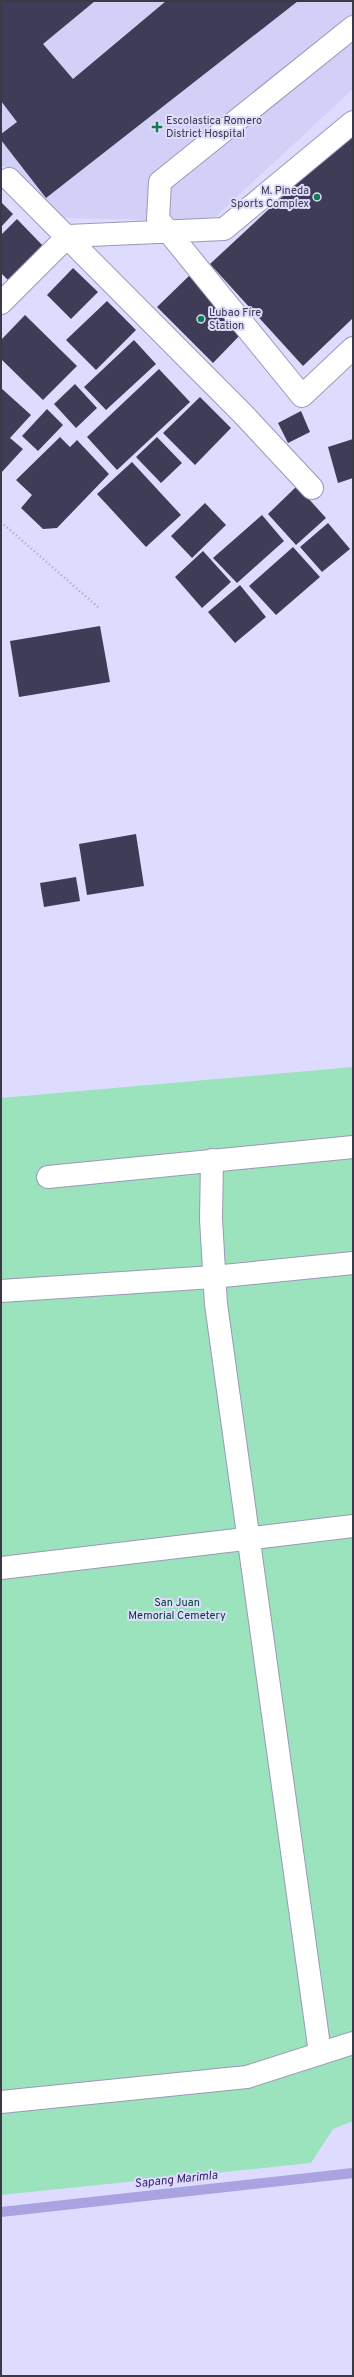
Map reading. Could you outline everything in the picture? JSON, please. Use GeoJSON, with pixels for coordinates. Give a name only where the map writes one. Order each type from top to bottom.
{"type":"FeatureCollection","features":[{"type":"Feature","properties":{"kind":"street"},"geometry":{"type":"LineString","coordinates":[[353,27],[160,182],[158,219],[302,396],[353,348]]}},
{"type":"Feature","properties":{"kind":"street"},"geometry":{"type":"LineString","coordinates":[[1,303],[68,236],[224,229],[353,122]]}},
{"type":"Feature","properties":{"kind":"street"},"geometry":{"type":"LineString","coordinates":[[9,179],[68,236],[243,414],[312,488]]}},
{"type":"Feature","properties":{"kind":"street"},"geometry":{"type":"LineString","coordinates":[[48,1177],[353,1147]]}},
{"type":"Feature","properties":{"kind":"street"},"geometry":{"type":"LineString","coordinates":[[212,1160],[213,1277],[320,2053]]}},
{"type":"Feature","properties":{"kind":"street"},"geometry":{"type":"LineString","coordinates":[[1,1292],[213,1277],[353,1263]]}},
{"type":"Feature","properties":{"kind":"street"},"geometry":{"type":"LineString","coordinates":[[1,1568],[353,1526]]}},
{"type":"Feature","properties":{"kind":"street"},"geometry":{"type":"LineString","coordinates":[[1,2102],[246,2077],[353,2043]]}},
{"type":"Feature","properties":{"kind":"path"},"geometry":{"type":"LineString","coordinates":[[1,522],[99,608]]}},
{"type":"Feature","properties":{"kind":"shaded area","name":"Escolastica Romero District Hospital"},"geometry":{"type":"Polygon","coordinates":[[[1,1],[353,1],[353,89],[211,221],[58,218],[1,164],[1,1]]]}},
{"type":"Feature","properties":{"kind":"green space","name":"San Juan Memorial Cemetery"},"geometry":{"type":"Polygon","coordinates":[[[353,1067],[353,2121],[333,2129],[311,2163],[1,2195],[1,1098],[353,1067]]]}},
{"type":"Feature","properties":{"kind":"building","name":"Escolastica Romero District Hospital"},"geometry":{"type":"Polygon","coordinates":[[[1,1],[95,1],[43,44],[73,79],[166,1],[298,1],[46,198],[1,140],[1,134],[17,122],[1,101],[1,1]]]}},
{"type":"Feature","properties":{"kind":"building","name":"M. Pineda Sports Complex"},"geometry":{"type":"Polygon","coordinates":[[[353,131],[353,318],[303,366],[210,264],[353,131]]]}},
{"type":"Feature","properties":{"kind":"building"},"geometry":{"type":"Polygon","coordinates":[[[1,202],[13,214],[1,227],[1,202]]]}},
{"type":"Feature","properties":{"kind":"building"},"geometry":{"type":"Polygon","coordinates":[[[17,219],[45,248],[11,283],[1,273],[1,235],[17,219]]]}},
{"type":"Feature","properties":{"kind":"building"},"geometry":{"type":"Polygon","coordinates":[[[73,268],[98,292],[71,319],[47,295],[73,268]]]}},
{"type":"Feature","properties":{"kind":"building","name":"Lubao Fire Station"},"geometry":{"type":"Polygon","coordinates":[[[190,275],[244,331],[213,363],[157,307],[190,275]]]}},
{"type":"Feature","properties":{"kind":"building"},"geometry":{"type":"Polygon","coordinates":[[[107,301],[136,330],[96,370],[66,340],[107,301]]]}},
{"type":"Feature","properties":{"kind":"building"},"geometry":{"type":"Polygon","coordinates":[[[25,315],[77,366],[43,400],[1,359],[1,340],[25,315]]]}},
{"type":"Feature","properties":{"kind":"building"},"geometry":{"type":"Polygon","coordinates":[[[134,340],[156,364],[106,410],[84,387],[134,340]]]}},
{"type":"Feature","properties":{"kind":"building"},"geometry":{"type":"Polygon","coordinates":[[[159,369],[190,402],[117,470],[87,437],[159,369]]]}},
{"type":"Feature","properties":{"kind":"building"},"geometry":{"type":"Polygon","coordinates":[[[75,384],[97,408],[76,428],[54,404],[75,384]]]}},
{"type":"Feature","properties":{"kind":"building"},"geometry":{"type":"Polygon","coordinates":[[[1,388],[31,415],[10,438],[23,449],[1,473],[1,388]]]}},
{"type":"Feature","properties":{"kind":"building"},"geometry":{"type":"Polygon","coordinates":[[[200,397],[231,428],[195,465],[163,433],[200,397]]]}},
{"type":"Feature","properties":{"kind":"building"},"geometry":{"type":"Polygon","coordinates":[[[47,409],[63,425],[38,451],[22,436],[47,409]]]}},
{"type":"Feature","properties":{"kind":"building"},"geometry":{"type":"Polygon","coordinates":[[[301,411],[310,432],[288,443],[278,423],[301,411]]]}},
{"type":"Feature","properties":{"kind":"building"},"geometry":{"type":"Polygon","coordinates":[[[60,437],[70,447],[77,440],[109,474],[57,528],[43,529],[21,508],[32,495],[16,480],[60,437]]]}},
{"type":"Feature","properties":{"kind":"building"},"geometry":{"type":"Polygon","coordinates":[[[157,437],[182,463],[161,483],[136,457],[157,437]]]}},
{"type":"Feature","properties":{"kind":"building"},"geometry":{"type":"Polygon","coordinates":[[[353,439],[353,478],[338,483],[328,447],[353,439]]]}},
{"type":"Feature","properties":{"kind":"building"},"geometry":{"type":"Polygon","coordinates":[[[132,462],[181,515],[146,547],[97,494],[132,462]]]}},
{"type":"Feature","properties":{"kind":"building"},"geometry":{"type":"Polygon","coordinates":[[[297,486],[326,518],[296,545],[268,514],[297,486]]]}},
{"type":"Feature","properties":{"kind":"building"},"geometry":{"type":"Polygon","coordinates":[[[205,503],[226,525],[192,558],[171,536],[205,503]]]}},
{"type":"Feature","properties":{"kind":"building"},"geometry":{"type":"Polygon","coordinates":[[[262,515],[284,541],[237,583],[213,558],[262,515]]]}},
{"type":"Feature","properties":{"kind":"building"},"geometry":{"type":"Polygon","coordinates":[[[328,523],[350,549],[322,572],[300,547],[328,523]]]}},
{"type":"Feature","properties":{"kind":"building"},"geometry":{"type":"Polygon","coordinates":[[[293,547],[320,577],[276,615],[249,586],[293,547]]]}},
{"type":"Feature","properties":{"kind":"building"},"geometry":{"type":"Polygon","coordinates":[[[203,551],[231,582],[202,608],[175,577],[203,551]]]}},
{"type":"Feature","properties":{"kind":"building"},"geometry":{"type":"Polygon","coordinates":[[[240,585],[266,617],[235,643],[208,612],[240,585]]]}},
{"type":"Feature","properties":{"kind":"building"},"geometry":{"type":"Polygon","coordinates":[[[100,626],[110,682],[19,697],[10,641],[100,626]]]}},
{"type":"Feature","properties":{"kind":"building"},"geometry":{"type":"Polygon","coordinates":[[[136,834],[144,886],[87,895],[79,844],[136,834]]]}},
{"type":"Feature","properties":{"kind":"building"},"geometry":{"type":"Polygon","coordinates":[[[76,877],[80,901],[44,907],[40,883],[76,877]]]}},
{"type":"Feature","properties":{"kind":"waterway","name":"Sapang Marimla"},"geometry":{"type":"LineString","coordinates":[[1,2212],[353,2173]]}},
{"type":"Feature","properties":{"kind":"place","name":"Escolastica Romero District Hospital"},"geometry":{"type":"Point","coordinates":[157,127]}},
{"type":"Feature","properties":{"kind":"place","name":"M. Pineda Sports Complex"},"geometry":{"type":"Point","coordinates":[317,197]}},
{"type":"Feature","properties":{"kind":"place","name":"Lubao Fire Station"},"geometry":{"type":"Point","coordinates":[201,319]}}]}
